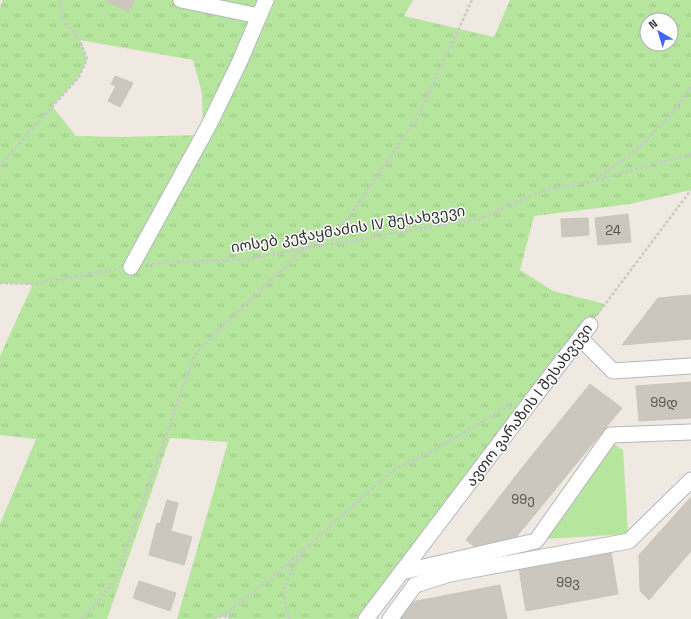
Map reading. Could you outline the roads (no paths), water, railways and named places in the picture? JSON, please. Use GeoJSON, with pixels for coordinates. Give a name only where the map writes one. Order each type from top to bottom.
{"type":"FeatureCollection","features":[{"type":"Feature","properties":{"kind":"street"},"geometry":{"type":"LineString","coordinates":[[181,0],[258,16]]}},
{"type":"Feature","properties":{"kind":"street"},"geometry":{"type":"LineString","coordinates":[[131,266],[209,125],[240,62],[266,0]]}},
{"type":"Feature","properties":{"kind":"street","name":"ავთო ვარაზის I შესახვევი"},"geometry":{"type":"LineString","coordinates":[[366,619],[590,326]]}},
{"type":"Feature","properties":{"kind":"street"},"geometry":{"type":"LineString","coordinates":[[580,338],[613,371],[691,366]]}},
{"type":"Feature","properties":{"kind":"street"},"geometry":{"type":"LineString","coordinates":[[402,572],[536,541],[611,434],[691,432]]}},
{"type":"Feature","properties":{"kind":"street"},"geometry":{"type":"LineString","coordinates":[[390,619],[415,585],[450,574],[629,541],[691,480]]}}]}
